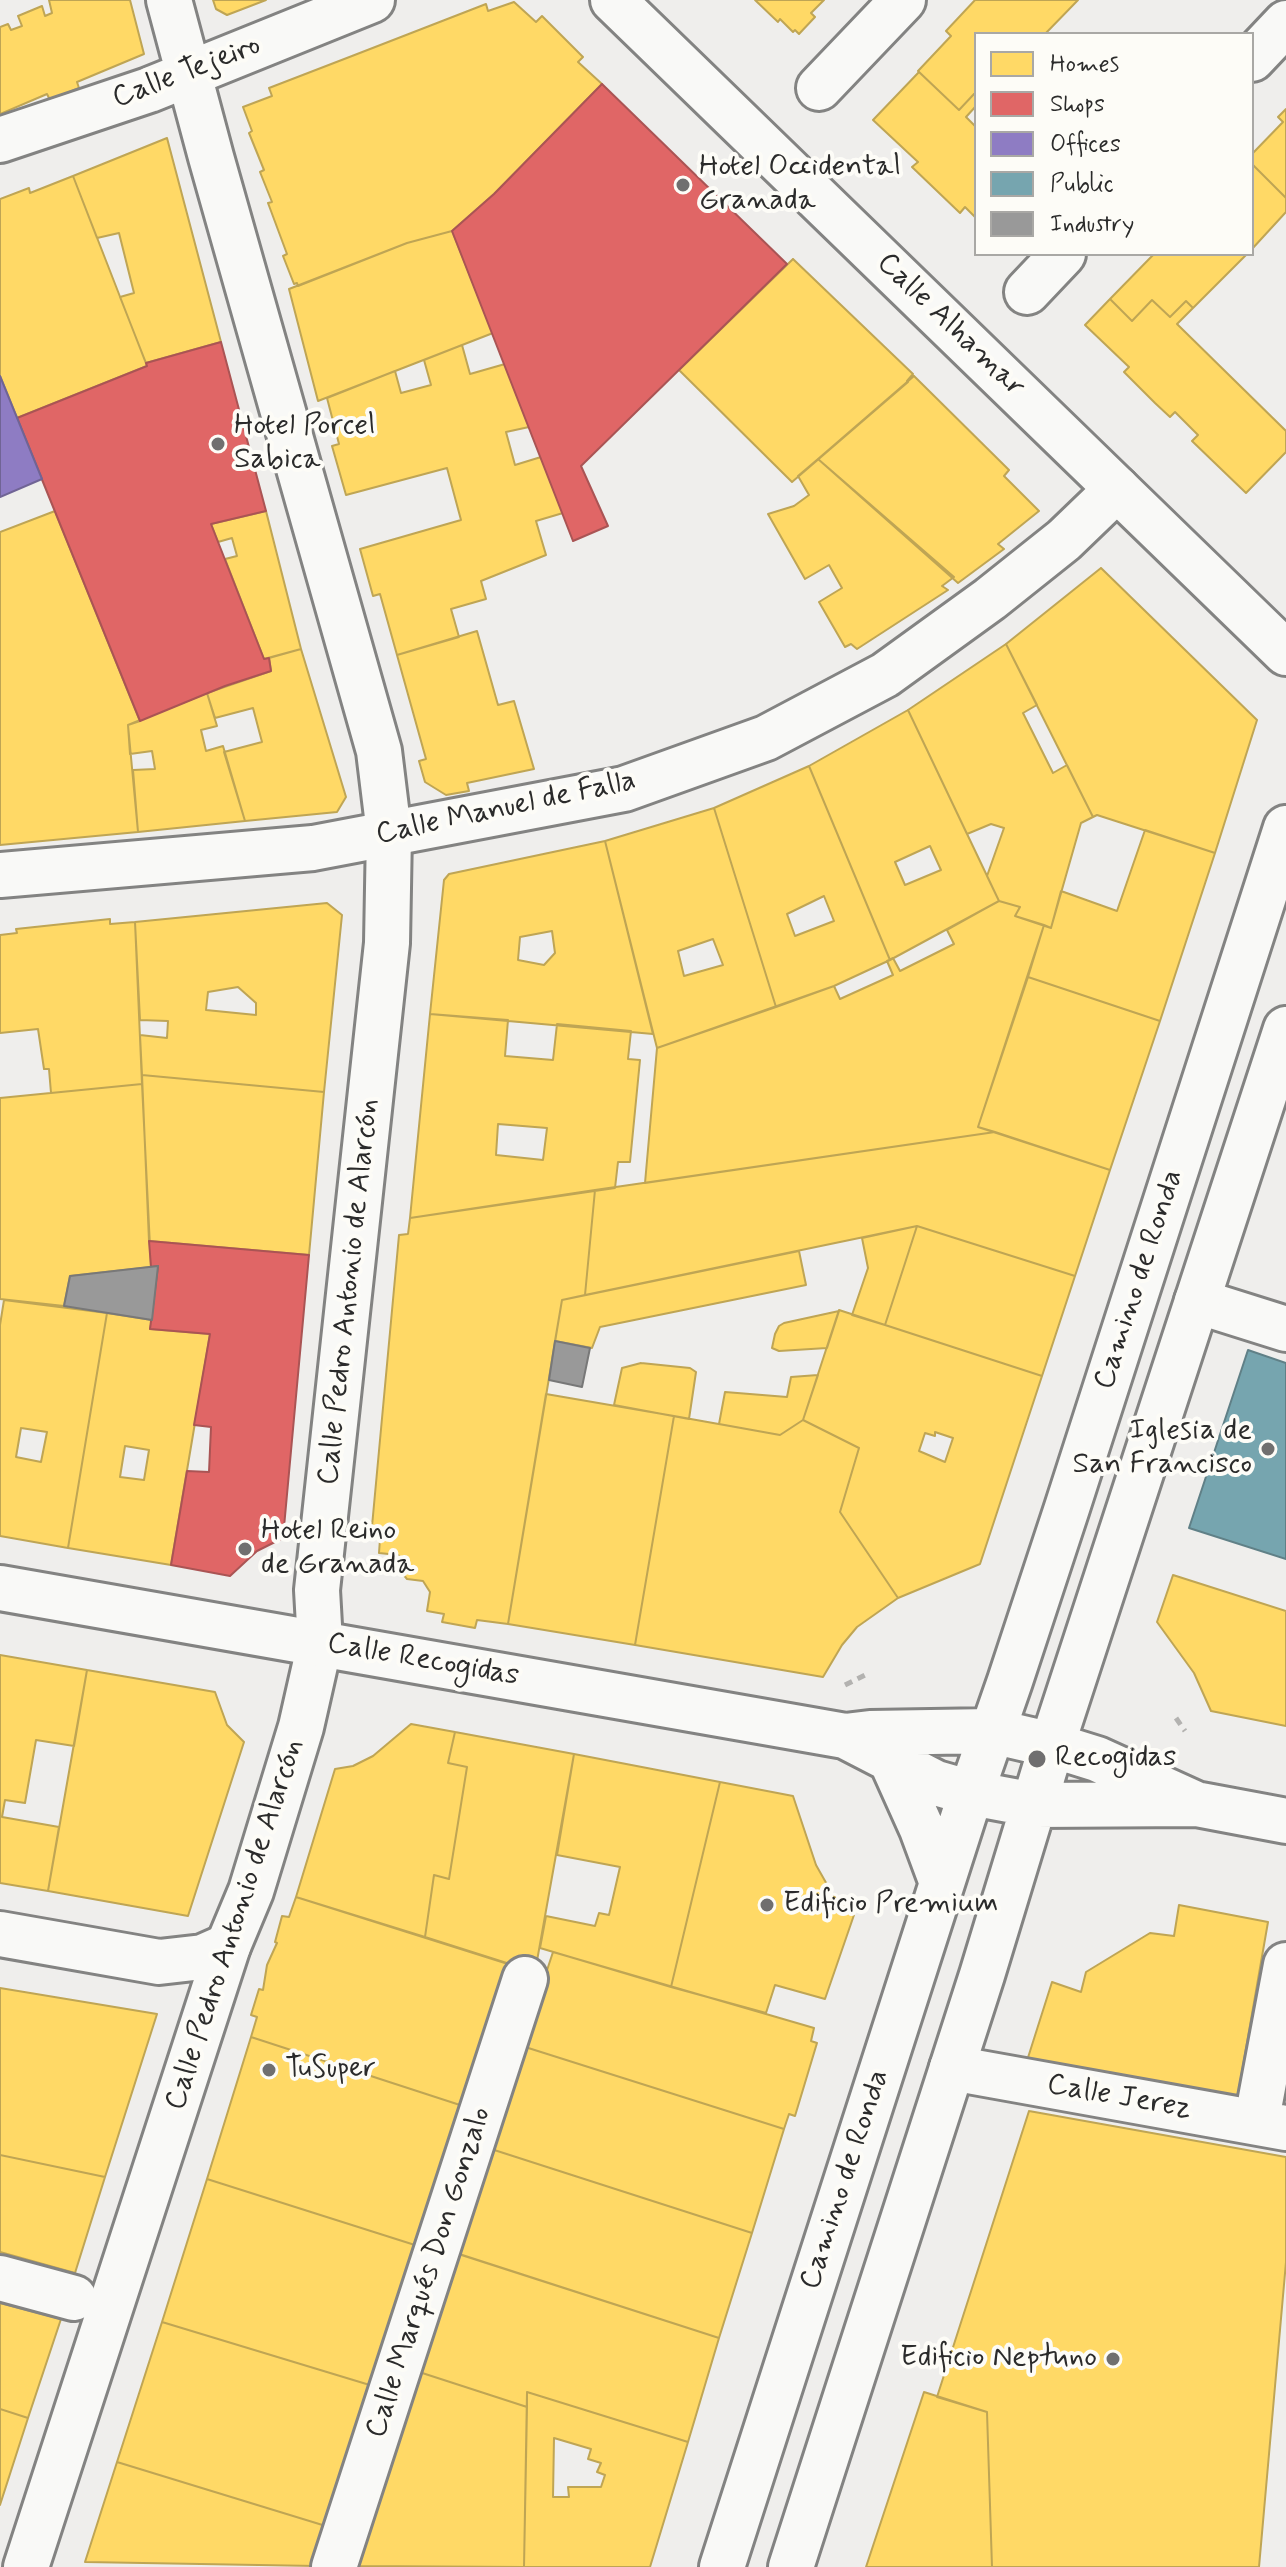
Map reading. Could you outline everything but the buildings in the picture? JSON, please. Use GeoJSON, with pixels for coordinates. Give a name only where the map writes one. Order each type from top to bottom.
{"type":"FeatureCollection","features":[{"type":"Feature","properties":{"kind":"main road","name":"Calle Pedro Antonio de Alarcón"},"geometry":{"type":"LineString","coordinates":[[26,2567],[228,1946],[251,1891],[301,1727],[320,1643],[317,1590],[387,943],[389,833],[379,751],[169,0]]}},
{"type":"Feature","properties":{"kind":"main road","name":"Calle Tejeiro"},"geometry":{"type":"LineString","coordinates":[[0,140],[189,74],[372,0]]}},
{"type":"Feature","properties":{"kind":"main road","name":"Calle Alhamar"},"geometry":{"type":"LineString","coordinates":[[613,0],[1286,653]]}},
{"type":"Feature","properties":{"kind":"main road"},"geometry":{"type":"LineString","coordinates":[[819,88],[903,0]]}},
{"type":"Feature","properties":{"kind":"main road"},"geometry":{"type":"LineString","coordinates":[[1254,57],[1286,23]]}},
{"type":"Feature","properties":{"kind":"main road"},"geometry":{"type":"LineString","coordinates":[[1027,292],[1061,256]]}},
{"type":"Feature","properties":{"kind":"main road","name":"Calle Manuel de Falla"},"geometry":{"type":"LineString","coordinates":[[0,875],[313,848],[624,789],[766,738],[885,675],[1052,550],[1117,489]]}},
{"type":"Feature","properties":{"kind":"main road","name":"Camino de Ronda"},"geometry":{"type":"LineString","coordinates":[[722,2567],[1286,828]]}},
{"type":"Feature","properties":{"kind":"main road","name":"Camino de Ronda"},"geometry":{"type":"LineString","coordinates":[[791,2567],[952,2068],[1052,1745],[1286,1029]]}},
{"type":"Feature","properties":{"kind":"main road"},"geometry":{"type":"LineString","coordinates":[[1197,1301],[1286,1329]]}},
{"type":"Feature","properties":{"kind":"main road","name":"Calle Recogidas"},"geometry":{"type":"LineString","coordinates":[[0,1588],[845,1736],[992,1731]]}},
{"type":"Feature","properties":{"kind":"main road"},"geometry":{"type":"LineString","coordinates":[[992,1731],[1097,1759],[1196,1804]]}},
{"type":"Feature","properties":{"kind":"main road","name":"Calle Recogidas"},"geometry":{"type":"LineString","coordinates":[[845,1736],[936,1783],[971,1793]]}},
{"type":"Feature","properties":{"kind":"main road"},"geometry":{"type":"LineString","coordinates":[[891,1760],[942,1883]]}},
{"type":"Feature","properties":{"kind":"main road"},"geometry":{"type":"LineString","coordinates":[[971,1793],[1035,1805],[1196,1804],[1286,1821]]}},
{"type":"Feature","properties":{"kind":"main road"},"geometry":{"type":"LineString","coordinates":[[0,1934],[159,1962],[203,1957],[228,1946]]}},
{"type":"Feature","properties":{"kind":"main road"},"geometry":{"type":"LineString","coordinates":[[1272,2121],[1286,1965]]}},
{"type":"Feature","properties":{"kind":"main road","name":"Calle Marqués Don Gonzalo"},"geometry":{"type":"LineString","coordinates":[[334,2567],[525,1979]]}},
{"type":"Feature","properties":{"kind":"main road","name":"Calle Jerez"},"geometry":{"type":"LineString","coordinates":[[952,2068],[1272,2121]]}},
{"type":"Feature","properties":{"kind":"main road"},"geometry":{"type":"LineString","coordinates":[[0,2278],[74,2298]]}},
{"type":"Feature","properties":{"kind":"path"},"geometry":{"type":"LineString","coordinates":[[1176,1718],[1185,1731]]}},
{"type":"Feature","properties":{"kind":"place","name":"Hotel Occidental Granada"},"geometry":{"type":"Point","coordinates":[683,185]}},
{"type":"Feature","properties":{"kind":"place","name":"Hotel Porcel Sabica"},"geometry":{"type":"Point","coordinates":[218,444]}},
{"type":"Feature","properties":{"kind":"place","name":"Iglesia de San Francisco"},"geometry":{"type":"Point","coordinates":[1268,1449]}},
{"type":"Feature","properties":{"kind":"place","name":"Hotel Reino de Granada"},"geometry":{"type":"Point","coordinates":[245,1549]}},
{"type":"Feature","properties":{"kind":"place","name":"Recogidas"},"geometry":{"type":"Point","coordinates":[1037,1759]}},
{"type":"Feature","properties":{"kind":"place","name":"Edificio Premium"},"geometry":{"type":"Point","coordinates":[767,1905]}},
{"type":"Feature","properties":{"kind":"place","name":"TuSuper"},"geometry":{"type":"Point","coordinates":[269,2070]}},
{"type":"Feature","properties":{"kind":"place","name":"Edificio Neptuno"},"geometry":{"type":"Point","coordinates":[1113,2359]}}]}
